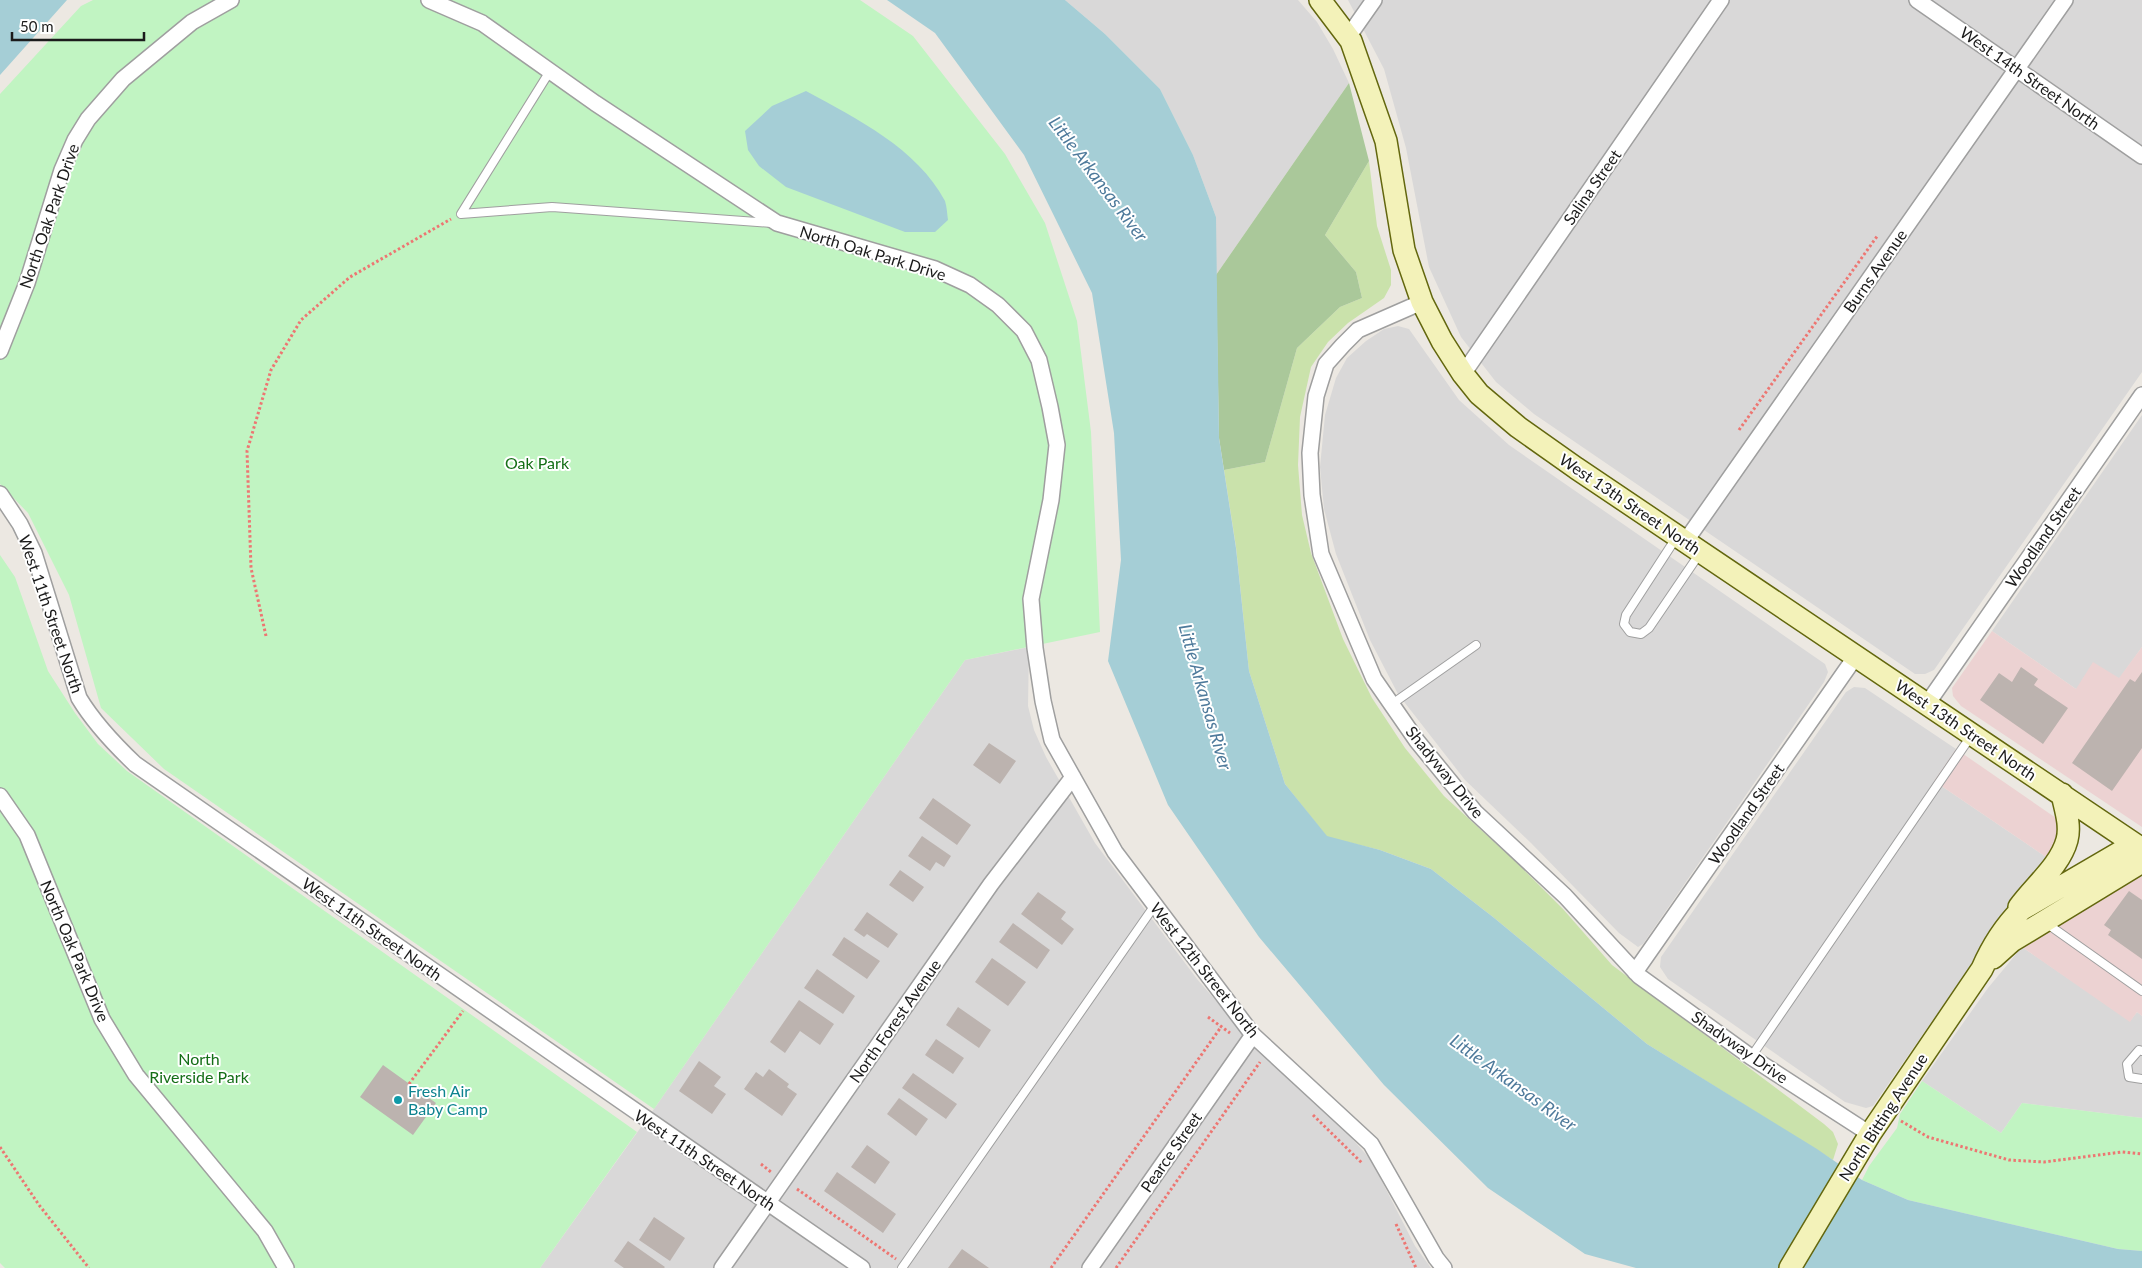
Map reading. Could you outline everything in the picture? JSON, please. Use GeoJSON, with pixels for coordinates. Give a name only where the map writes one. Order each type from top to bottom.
{"type":"FeatureCollection","features":[{"type":"Feature","properties":{"kind":"street","name":"North Oak Park Drive"},"geometry":{"type":"LineString","coordinates":[[0,351],[27,283],[62,170],[74,140],[88,119],[122,79],[192,22],[231,0]]}},
{"type":"Feature","properties":{"kind":"street","name":"North Oak Park Drive"},"geometry":{"type":"LineString","coordinates":[[429,0],[482,23],[550,71],[778,223],[935,269],[970,285],[998,305],[1024,331],[1039,360],[1050,407],[1056,445],[1051,500],[1030,599],[1034,648],[1042,701],[1052,740],[1073,777]]}},
{"type":"Feature","properties":{"kind":"street","name":"West 13th Street North"},"geometry":{"type":"LineString","coordinates":[[1320,0],[1348,37],[1386,141],[1404,250],[1422,302],[1442,342],[1463,374],[1480,394],[1518,427],[2062,794],[2140,849]]}},
{"type":"Feature","properties":{"kind":"street"},"geometry":{"type":"LineString","coordinates":[[1348,37],[1374,0]]}},
{"type":"Feature","properties":{"kind":"street","name":"Salina Street"},"geometry":{"type":"LineString","coordinates":[[1463,374],[1721,0]]}},
{"type":"Feature","properties":{"kind":"street","name":"West 14th Street North"},"geometry":{"type":"LineString","coordinates":[[1917,0],[2142,156]]}},
{"type":"Feature","properties":{"kind":"street","name":"Burns Avenue"},"geometry":{"type":"LineString","coordinates":[[1688,543],[2064,0]]}},
{"type":"Feature","properties":{"kind":"street","name":"Shadyway Drive"},"geometry":{"type":"LineString","coordinates":[[1422,302],[1358,330],[1326,364],[1316,396],[1310,453],[1312,495],[1321,554],[1374,679],[1417,741],[1475,812],[1565,896],[1635,972],[1751,1057],[1870,1134]]}},
{"type":"Feature","properties":{"kind":"street","name":"Woodland Street"},"geometry":{"type":"LineString","coordinates":[[1927,704],[2142,395]]}},
{"type":"Feature","properties":{"kind":"street","name":"West 11th Street North"},"geometry":{"type":"LineString","coordinates":[[0,494],[20,524],[34,553],[79,698],[107,736],[135,764],[862,1268]]}},
{"type":"Feature","properties":{"kind":"street","name":"Woodland Street"},"geometry":{"type":"LineString","coordinates":[[1635,972],[1856,656]]}},
{"type":"Feature","properties":{"kind":"street","name":"West 12th Street North"},"geometry":{"type":"LineString","coordinates":[[1073,777],[1115,852],[1155,905],[1249,1041],[1371,1144],[1436,1258],[1444,1268]]}},
{"type":"Feature","properties":{"kind":"street","name":"North Forest Avenue"},"geometry":{"type":"LineString","coordinates":[[722,1268],[991,884],[1073,777]]}},
{"type":"Feature","properties":{"kind":"street"},"geometry":{"type":"LineString","coordinates":[[2006,925],[2059,858],[2067,840],[2068,821],[2062,794]]}},
{"type":"Feature","properties":{"kind":"street","name":"North Oak Park Drive"},"geometry":{"type":"LineString","coordinates":[[0,796],[27,835],[107,1027],[136,1075],[265,1231],[286,1268]]}},
{"type":"Feature","properties":{"kind":"street","name":"North Bitting Avenue"},"geometry":{"type":"LineString","coordinates":[[1982,969],[2012,941],[2043,921],[2140,849]]}},
{"type":"Feature","properties":{"kind":"street","name":"North Bitting Avenue"},"geometry":{"type":"LineString","coordinates":[[1790,1268],[1848,1168],[1982,969],[1991,947],[2006,925],[2021,910],[2140,849]]}},
{"type":"Feature","properties":{"kind":"street","name":"Pearce Street"},"geometry":{"type":"LineString","coordinates":[[1090,1268],[1249,1041]]}},
{"type":"Feature","properties":{"kind":"lane"},"geometry":{"type":"LineString","coordinates":[[460,214],[550,71]]}},
{"type":"Feature","properties":{"kind":"lane"},"geometry":{"type":"LineString","coordinates":[[460,214],[552,207],[778,223]]}},
{"type":"Feature","properties":{"kind":"lane"},"geometry":{"type":"LineString","coordinates":[[1688,543],[1649,628],[1641,634],[1630,632],[1624,624],[1626,615],[1688,543]]}},
{"type":"Feature","properties":{"kind":"lane"},"geometry":{"type":"LineString","coordinates":[[1392,704],[1476,645]]}},
{"type":"Feature","properties":{"kind":"lane"},"geometry":{"type":"LineString","coordinates":[[1751,1057],[1972,734]]}},
{"type":"Feature","properties":{"kind":"lane"},"geometry":{"type":"LineString","coordinates":[[903,1266],[1155,905]]}},
{"type":"Feature","properties":{"kind":"lane"},"geometry":{"type":"LineString","coordinates":[[2043,921],[2142,991]]}},
{"type":"Feature","properties":{"kind":"lane"},"geometry":{"type":"LineString","coordinates":[[2142,1051],[2138,1050],[2127,1064],[2129,1077],[2142,1079]]}},
{"type":"Feature","properties":{"kind":"path"},"geometry":{"type":"LineString","coordinates":[[266,636],[251,568],[247,451],[271,370],[302,320],[350,277],[460,214]]}},
{"type":"Feature","properties":{"kind":"path"},"geometry":{"type":"LineString","coordinates":[[409,1084],[466,1006]]}},
{"type":"Feature","properties":{"kind":"path"},"geometry":{"type":"LineString","coordinates":[[1208,1017],[1249,1041],[1265,1068]]}},
{"type":"Feature","properties":{"kind":"path"},"geometry":{"type":"LineString","coordinates":[[1051,1268],[1221,1026]]}},
{"type":"Feature","properties":{"kind":"path"},"geometry":{"type":"LineString","coordinates":[[1116,1268],[1260,1062]]}},
{"type":"Feature","properties":{"kind":"path"},"geometry":{"type":"LineString","coordinates":[[1308,1111],[1363,1163]]}},
{"type":"Feature","properties":{"kind":"path"},"geometry":{"type":"LineString","coordinates":[[1898,1119],[1928,1137],[2009,1160],[2044,1162],[2122,1152],[2142,1154]]}},
{"type":"Feature","properties":{"kind":"path"},"geometry":{"type":"LineString","coordinates":[[0,1146],[38,1205],[89,1268]]}},
{"type":"Feature","properties":{"kind":"path"},"geometry":{"type":"LineString","coordinates":[[761,1164],[903,1266]]}},
{"type":"Feature","properties":{"kind":"path"},"geometry":{"type":"LineString","coordinates":[[1395,1221],[1416,1268]]}},
{"type":"Feature","properties":{"kind":"path"},"geometry":{"type":"LineString","coordinates":[[1411,1268],[1414,1263]]}},
{"type":"Feature","properties":{"kind":"shaded area"},"geometry":{"type":"Polygon","coordinates":[[[1065,0],[1298,0],[1317,22],[1333,49],[1349,83],[1216,275],[1216,217],[1193,155],[1160,89],[1105,34],[1065,0]]]}},
{"type":"Feature","properties":{"kind":"shaded area"},"geometry":{"type":"Polygon","coordinates":[[[1348,0],[2142,0],[2142,372],[1934,670],[1925,674],[1915,674],[1534,414],[1496,382],[1461,337],[1429,267],[1406,148],[1384,69],[1348,0]]]}},
{"type":"Feature","properties":{"kind":"shaded area"},"geometry":{"type":"Polygon","coordinates":[[[1398,326],[1409,329],[1459,400],[1509,445],[1825,664],[1828,672],[1824,682],[1643,944],[1638,947],[1619,933],[1531,843],[1465,780],[1398,694],[1370,640],[1336,554],[1324,509],[1320,467],[1325,415],[1336,378],[1347,358],[1366,341],[1384,329],[1398,326]]]}},
{"type":"Feature","properties":{"kind":"shaded area"},"geometry":{"type":"Polygon","coordinates":[[[2142,415],[2142,647],[2119,679],[2076,689],[1992,631],[2142,415]]]}},
{"type":"Feature","properties":{"kind":"shaded area"},"geometry":{"type":"Polygon","coordinates":[[[1992,631],[2076,689],[2093,662],[2119,678],[2142,647],[2142,827],[1961,706],[1953,696],[1952,688],[1992,631]]]}},
{"type":"Feature","properties":{"kind":"shaded area"},"geometry":{"type":"Polygon","coordinates":[[[1029,647],[1028,706],[1034,730],[1046,757],[1095,843],[1197,979],[1264,1056],[1349,1135],[1371,1160],[1415,1246],[1431,1268],[540,1268],[654,1109],[965,660],[1029,647]]]}},
{"type":"Feature","properties":{"kind":"shaded area"},"geometry":{"type":"Polygon","coordinates":[[[1854,687],[1865,688],[1956,749],[1934,781],[2046,857],[1873,1106],[1866,1108],[1845,1102],[1668,979],[1660,967],[1661,957],[1846,692],[1854,687]]]}},
{"type":"Feature","properties":{"kind":"shaded area"},"geometry":{"type":"Polygon","coordinates":[[[1956,749],[2056,818],[2061,828],[2058,838],[2046,857],[1934,781],[1956,749]]]}},
{"type":"Feature","properties":{"kind":"shaded area"},"geometry":{"type":"Polygon","coordinates":[[[2138,875],[2142,877],[2142,1016],[2137,1012],[2130,1022],[2022,947],[2138,875]]]}},
{"type":"Feature","properties":{"kind":"shaded area"},"geometry":{"type":"Polygon","coordinates":[[[2022,947],[2130,1021],[2137,1012],[2142,1016],[2142,1118],[2022,1103],[2001,1133],[1922,1081],[1988,988],[2022,947]]]}},
{"type":"Feature","properties":{"kind":"green space","name":"Oak Park"},"geometry":{"type":"Polygon","coordinates":[[[93,0],[860,0],[913,36],[1005,154],[1045,223],[1077,321],[1091,432],[1100,632],[965,660],[654,1109],[164,769],[101,708],[69,595],[28,513],[0,484],[0,94],[81,6],[93,0]]]}},
{"type":"Feature","properties":{"kind":"green space"},"geometry":{"type":"Polygon","coordinates":[[[1349,83],[1369,161],[1325,235],[1356,272],[1362,298],[1340,307],[1297,348],[1265,462],[1224,470],[1219,438],[1216,275],[1349,83]]]}},
{"type":"Feature","properties":{"kind":"green space"},"geometry":{"type":"Polygon","coordinates":[[[1369,161],[1377,226],[1391,270],[1391,285],[1384,298],[1348,323],[1328,342],[1311,367],[1300,417],[1298,465],[1302,515],[1311,553],[1343,639],[1372,698],[1405,748],[1444,796],[1515,861],[1563,909],[1612,965],[1833,1132],[1838,1144],[1833,1160],[1647,1044],[1493,917],[1431,869],[1380,850],[1327,837],[1285,784],[1249,671],[1236,547],[1224,470],[1265,462],[1297,348],[1340,307],[1362,298],[1356,272],[1325,235],[1369,161]]]}},
{"type":"Feature","properties":{"kind":"green space","name":"North Riverside Park"},"geometry":{"type":"Polygon","coordinates":[[[0,555],[15,577],[48,671],[98,744],[127,771],[637,1132],[540,1268],[5,1268],[0,1263],[0,555]]]}},
{"type":"Feature","properties":{"kind":"green space"},"geometry":{"type":"Polygon","coordinates":[[[1922,1081],[2001,1133],[2022,1103],[2142,1118],[2142,1251],[2118,1249],[1908,1200],[1862,1180],[1869,1166],[1897,1128],[1900,1114],[1922,1081]]]}},
{"type":"Feature","properties":{"kind":"water"},"geometry":{"type":"Polygon","coordinates":[[[0,0],[67,0],[0,75],[0,0]]]}},
{"type":"Feature","properties":{"kind":"water","name":"Little Arkansas River"},"geometry":{"type":"Polygon","coordinates":[[[887,0],[1065,0],[1105,34],[1160,89],[1193,155],[1216,217],[1219,438],[1236,548],[1249,671],[1285,784],[1327,836],[1380,850],[1431,869],[1493,917],[1647,1044],[1817,1149],[1862,1180],[1908,1200],[2118,1249],[2142,1251],[2142,1268],[1636,1268],[1585,1254],[1488,1188],[1384,1085],[1259,937],[1168,805],[1108,661],[1121,560],[1114,433],[1092,293],[1024,155],[935,33],[887,0]]]}},
{"type":"Feature","properties":{"kind":"water"},"geometry":{"type":"Polygon","coordinates":[[[806,91],[865,124],[902,150],[919,165],[945,201],[948,220],[935,232],[905,232],[786,187],[759,166],[748,150],[745,131],[772,106],[806,91]]]}},
{"type":"Feature","properties":{"kind":"building"},"geometry":{"type":"Polygon","coordinates":[[[2021,667],[2038,679],[2034,685],[2068,708],[2043,744],[1980,700],[1999,673],[2012,682],[2021,667]]]}},
{"type":"Feature","properties":{"kind":"building"},"geometry":{"type":"Polygon","coordinates":[[[2142,672],[2142,748],[2112,791],[2072,763],[2130,679],[2135,682],[2142,672]]]}},
{"type":"Feature","properties":{"kind":"building"},"geometry":{"type":"Polygon","coordinates":[[[989,743],[1016,761],[1000,784],[973,765],[989,743]]]}},
{"type":"Feature","properties":{"kind":"building"},"geometry":{"type":"Polygon","coordinates":[[[933,798],[971,825],[957,845],[919,818],[933,798]]]}},
{"type":"Feature","properties":{"kind":"building"},"geometry":{"type":"Polygon","coordinates":[[[922,836],[951,856],[944,867],[936,862],[930,871],[908,856],[922,836]]]}},
{"type":"Feature","properties":{"kind":"building"},"geometry":{"type":"Polygon","coordinates":[[[900,870],[924,887],[913,902],[889,885],[900,870]]]}},
{"type":"Feature","properties":{"kind":"building"},"geometry":{"type":"Polygon","coordinates":[[[2129,891],[2142,900],[2142,959],[2108,935],[2111,930],[2104,925],[2129,891]]]}},
{"type":"Feature","properties":{"kind":"building"},"geometry":{"type":"Polygon","coordinates":[[[1038,892],[1066,912],[1061,919],[1074,929],[1062,945],[1021,914],[1038,892]]]}},
{"type":"Feature","properties":{"kind":"building"},"geometry":{"type":"Polygon","coordinates":[[[867,912],[898,934],[888,948],[867,934],[864,937],[854,930],[867,912]]]}},
{"type":"Feature","properties":{"kind":"building"},"geometry":{"type":"Polygon","coordinates":[[[1013,923],[1050,950],[1037,969],[999,942],[1013,923]]]}},
{"type":"Feature","properties":{"kind":"building"},"geometry":{"type":"Polygon","coordinates":[[[844,937],[880,961],[867,979],[832,955],[844,937]]]}},
{"type":"Feature","properties":{"kind":"building"},"geometry":{"type":"Polygon","coordinates":[[[992,958],[1026,982],[1008,1006],[975,982],[992,958]]]}},
{"type":"Feature","properties":{"kind":"building"},"geometry":{"type":"Polygon","coordinates":[[[817,969],[855,996],[843,1014],[804,988],[817,969]]]}},
{"type":"Feature","properties":{"kind":"building"},"geometry":{"type":"Polygon","coordinates":[[[799,1000],[834,1024],[820,1045],[800,1031],[785,1053],[770,1042],[799,1000]]]}},
{"type":"Feature","properties":{"kind":"building"},"geometry":{"type":"Polygon","coordinates":[[[958,1007],[991,1030],[979,1048],[946,1025],[958,1007]]]}},
{"type":"Feature","properties":{"kind":"building"},"geometry":{"type":"Polygon","coordinates":[[[936,1039],[964,1058],[953,1074],[925,1055],[936,1039]]]}},
{"type":"Feature","properties":{"kind":"building"},"geometry":{"type":"Polygon","coordinates":[[[699,1061],[721,1077],[714,1086],[726,1094],[712,1114],[679,1091],[699,1061]]]}},
{"type":"Feature","properties":{"kind":"building","name":"Fresh Air Baby Camp"},"geometry":{"type":"Polygon","coordinates":[[[383,1065],[436,1103],[413,1135],[360,1097],[383,1065]]]}},
{"type":"Feature","properties":{"kind":"building"},"geometry":{"type":"Polygon","coordinates":[[[769,1069],[789,1084],[787,1087],[797,1094],[782,1116],[744,1089],[756,1072],[763,1077],[769,1069]]]}},
{"type":"Feature","properties":{"kind":"building"},"geometry":{"type":"Polygon","coordinates":[[[913,1073],[957,1104],[946,1119],[902,1088],[913,1073]]]}},
{"type":"Feature","properties":{"kind":"building"},"geometry":{"type":"Polygon","coordinates":[[[899,1098],[928,1119],[916,1136],[887,1114],[899,1098]]]}},
{"type":"Feature","properties":{"kind":"building"},"geometry":{"type":"Polygon","coordinates":[[[867,1145],[890,1162],[875,1184],[851,1167],[867,1145]]]}},
{"type":"Feature","properties":{"kind":"building"},"geometry":{"type":"Polygon","coordinates":[[[837,1172],[896,1214],[883,1233],[824,1191],[837,1172]]]}},
{"type":"Feature","properties":{"kind":"building"},"geometry":{"type":"Polygon","coordinates":[[[654,1217],[685,1238],[670,1261],[639,1240],[654,1217]]]}},
{"type":"Feature","properties":{"kind":"building"},"geometry":{"type":"Polygon","coordinates":[[[628,1241],[665,1267],[624,1268],[614,1261],[628,1241]]]}},
{"type":"Feature","properties":{"kind":"building"},"geometry":{"type":"Polygon","coordinates":[[[962,1249],[989,1268],[948,1268],[962,1249]]]}},
{"type":"Feature","properties":{"kind":"place","name":"Fresh Air Baby Camp"},"geometry":{"type":"Point","coordinates":[398,1100]}}]}
